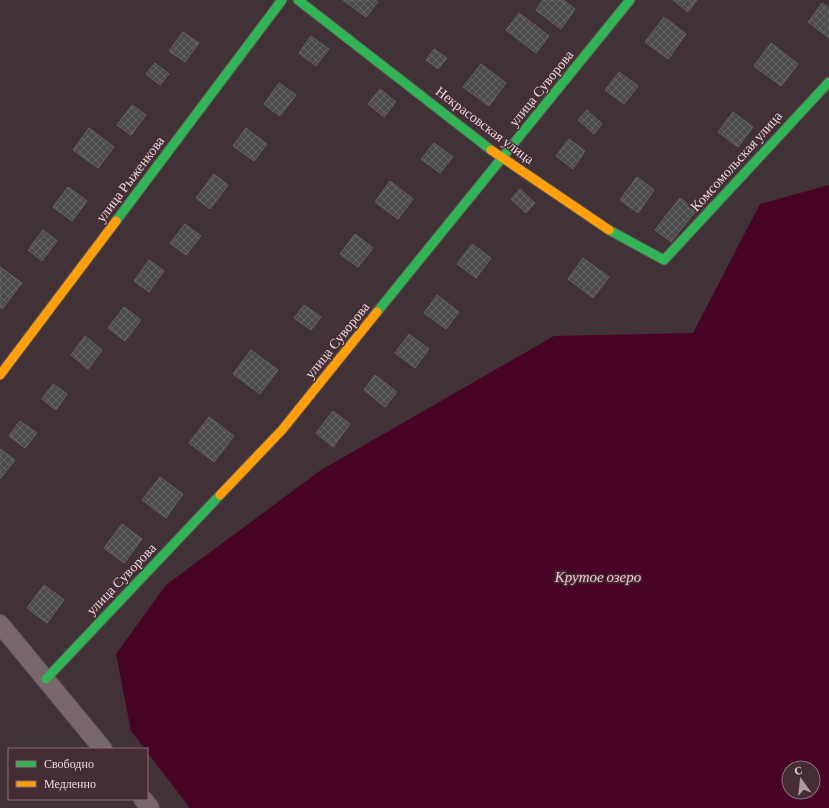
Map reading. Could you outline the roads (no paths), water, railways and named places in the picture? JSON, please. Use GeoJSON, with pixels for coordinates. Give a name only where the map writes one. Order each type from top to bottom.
{"type":"FeatureCollection","features":[{"type":"Feature","properties":{"kind":"street","name":"улица Рыженкова"},"geometry":{"type":"LineString","coordinates":[[0,375],[282,0]]}},
{"type":"Feature","properties":{"kind":"street","name":"Некрасовская улица"},"geometry":{"type":"LineString","coordinates":[[298,0],[502,158],[617,235],[664,260]]}},
{"type":"Feature","properties":{"kind":"street","name":"улица Суворова"},"geometry":{"type":"LineString","coordinates":[[46,679],[282,430],[630,0]]}},
{"type":"Feature","properties":{"kind":"street","name":"Комсомольская улица"},"geometry":{"type":"LineString","coordinates":[[664,260],[810,100],[829,82]]}},
{"type":"Feature","properties":{"kind":"street"},"geometry":{"type":"LineString","coordinates":[[0,624],[102,748]]}},
{"type":"Feature","properties":{"kind":"street"},"geometry":{"type":"LineString","coordinates":[[144,800],[150,808]]}},
{"type":"Feature","properties":{"kind":"water","name":"Крутое озеро"},"geometry":{"type":"Polygon","coordinates":[[[829,185],[829,808],[190,808],[148,753],[148,748],[144,748],[131,731],[116,654],[166,585],[321,470],[554,336],[693,333],[760,204],[829,185]]]}}]}
